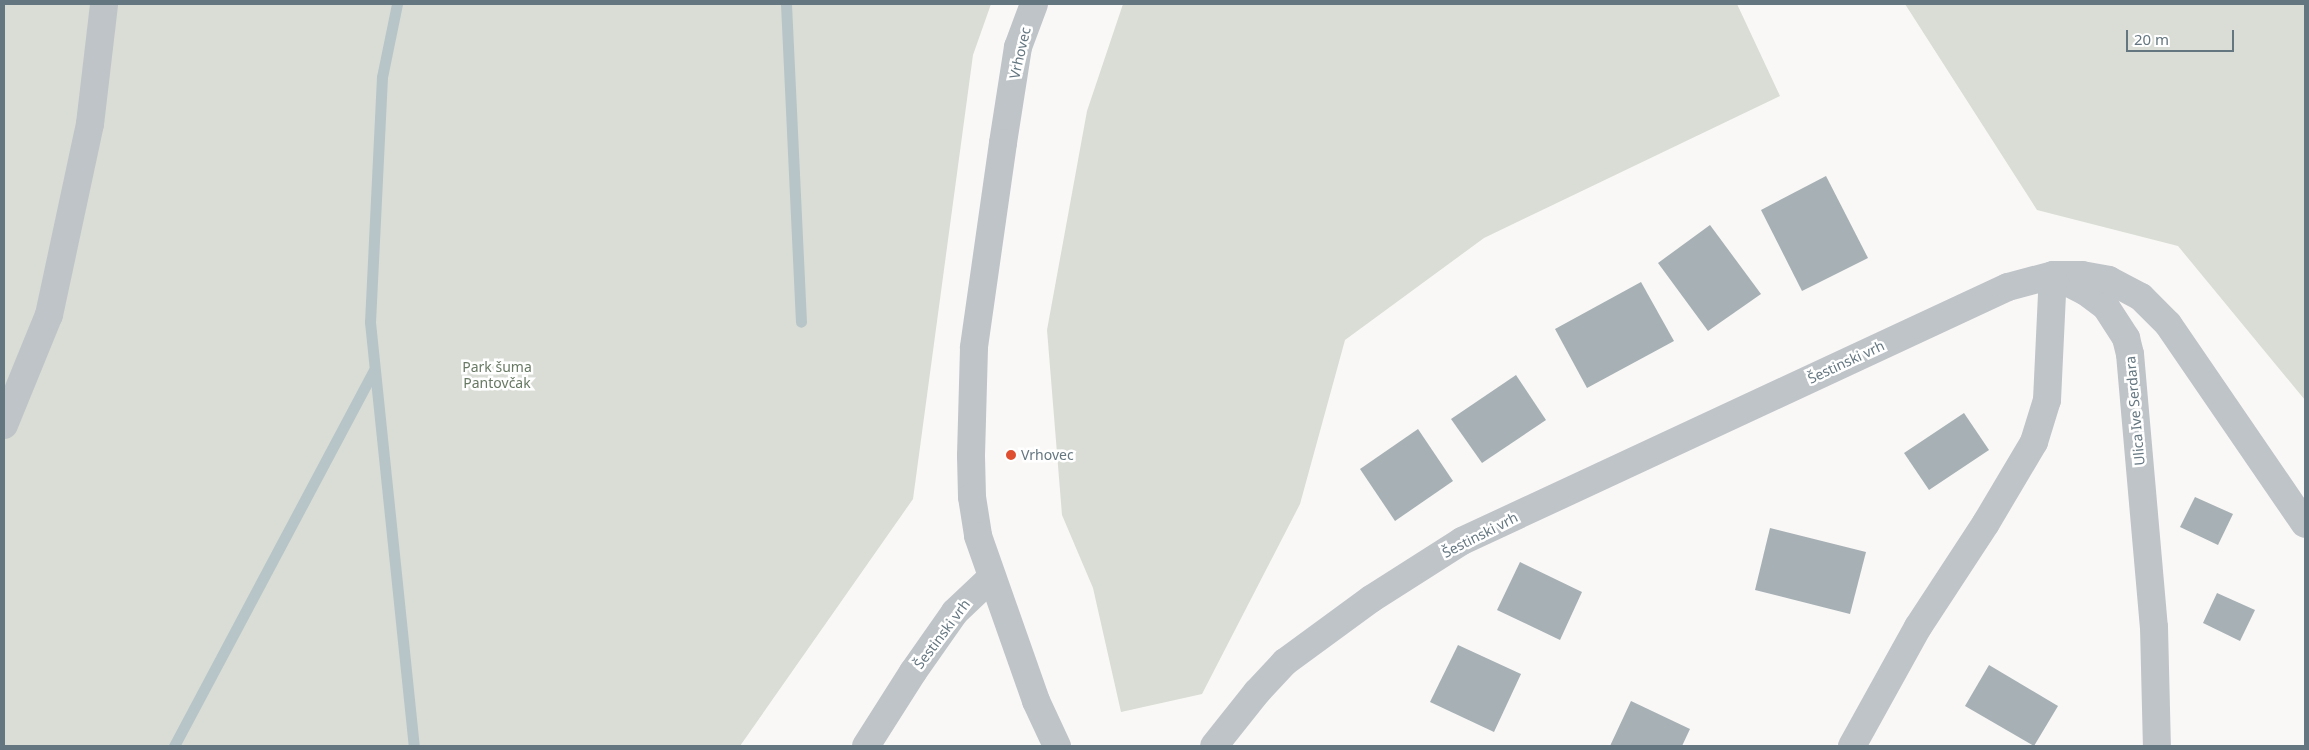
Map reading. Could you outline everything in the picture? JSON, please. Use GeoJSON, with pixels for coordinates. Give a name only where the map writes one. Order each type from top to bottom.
{"type":"FeatureCollection","features":[{"type":"Feature","properties":{"kind":"street"},"geometry":{"type":"LineString","coordinates":[[4,425],[49,315],[90,124],[104,4]]}},
{"type":"Feature","properties":{"kind":"street","name":"Vrhovec"},"geometry":{"type":"LineString","coordinates":[[991,578],[978,536],[972,497],[971,402],[974,348],[1018,47],[1034,4]]}},
{"type":"Feature","properties":{"kind":"street"},"geometry":{"type":"LineString","coordinates":[[1852,746],[1918,627],[1986,523],[2034,442],[2048,400],[2053,275],[2082,275],[2110,280],[2140,297],[2161,317],[2305,524]]}},
{"type":"Feature","properties":{"kind":"street","name":"Šestinski vrh"},"geometry":{"type":"LineString","coordinates":[[1214,746],[1257,692],[1285,662],[1370,599],[1462,541],[2008,287],[2053,275]]}},
{"type":"Feature","properties":{"kind":"street","name":"Ulica Ive Serdara"},"geometry":{"type":"LineString","coordinates":[[2053,275],[2084,291],[2106,306],[2126,338],[2130,354],[2154,627],[2157,746]]}},
{"type":"Feature","properties":{"kind":"street"},"geometry":{"type":"LineString","coordinates":[[991,578],[1036,701],[1057,746]]}},
{"type":"Feature","properties":{"kind":"street","name":"Šestinski vrh"},"geometry":{"type":"LineString","coordinates":[[866,746],[913,672],[955,612],[991,578]]}},
{"type":"Feature","properties":{"kind":"green space","name":"Park šuma Pantovčak"},"geometry":{"type":"Polygon","coordinates":[[[4,4],[991,4],[973,55],[913,499],[740,746],[4,746],[4,4]]]}},
{"type":"Feature","properties":{"kind":"green space"},"geometry":{"type":"Polygon","coordinates":[[[1123,4],[1737,4],[1780,96],[1484,238],[1345,340],[1300,504],[1202,694],[1121,712],[1093,588],[1062,515],[1047,330],[1087,111],[1123,4]]]}},
{"type":"Feature","properties":{"kind":"green space"},"geometry":{"type":"Polygon","coordinates":[[[1905,4],[2305,4],[2305,400],[2178,246],[2037,210],[1905,4]]]}},
{"type":"Feature","properties":{"kind":"building"},"geometry":{"type":"Polygon","coordinates":[[[1826,176],[1868,258],[1802,291],[1761,210],[1826,176]]]}},
{"type":"Feature","properties":{"kind":"building"},"geometry":{"type":"Polygon","coordinates":[[[1710,225],[1761,294],[1708,331],[1658,263],[1710,225]]]}},
{"type":"Feature","properties":{"kind":"building"},"geometry":{"type":"Polygon","coordinates":[[[1641,282],[1674,341],[1587,388],[1555,329],[1641,282]]]}},
{"type":"Feature","properties":{"kind":"building"},"geometry":{"type":"Polygon","coordinates":[[[1516,375],[1546,420],[1482,463],[1451,419],[1516,375]]]}},
{"type":"Feature","properties":{"kind":"building"},"geometry":{"type":"Polygon","coordinates":[[[1964,413],[1989,450],[1929,490],[1904,453],[1964,413]]]}},
{"type":"Feature","properties":{"kind":"building"},"geometry":{"type":"Polygon","coordinates":[[[1418,429],[1453,481],[1395,521],[1360,469],[1418,429]]]}},
{"type":"Feature","properties":{"kind":"building"},"geometry":{"type":"Polygon","coordinates":[[[2195,497],[2233,514],[2218,545],[2180,527],[2195,497]]]}},
{"type":"Feature","properties":{"kind":"building"},"geometry":{"type":"Polygon","coordinates":[[[1770,528],[1866,552],[1850,614],[1755,590],[1770,528]]]}},
{"type":"Feature","properties":{"kind":"building"},"geometry":{"type":"Polygon","coordinates":[[[1520,562],[1582,592],[1560,640],[1497,610],[1520,562]]]}},
{"type":"Feature","properties":{"kind":"building"},"geometry":{"type":"Polygon","coordinates":[[[2217,593],[2255,610],[2240,641],[2203,623],[2217,593]]]}},
{"type":"Feature","properties":{"kind":"building"},"geometry":{"type":"Polygon","coordinates":[[[1458,645],[1521,674],[1494,732],[1430,702],[1458,645]]]}},
{"type":"Feature","properties":{"kind":"building"},"geometry":{"type":"Polygon","coordinates":[[[1989,665],[2058,706],[2034,746],[1965,706],[1989,665]]]}},
{"type":"Feature","properties":{"kind":"building"},"geometry":{"type":"Polygon","coordinates":[[[1631,701],[1690,729],[1682,746],[1610,746],[1631,701]]]}},
{"type":"Feature","properties":{"kind":"waterway"},"geometry":{"type":"LineString","coordinates":[[397,4],[382,77],[370,322],[414,746]]}},
{"type":"Feature","properties":{"kind":"waterway"},"geometry":{"type":"LineString","coordinates":[[786,4],[801,322]]}},
{"type":"Feature","properties":{"kind":"waterway"},"geometry":{"type":"LineString","coordinates":[[174,746],[373,371]]}},
{"type":"Feature","properties":{"kind":"place","name":"Vrhovec"},"geometry":{"type":"Point","coordinates":[1011,455]}}]}
